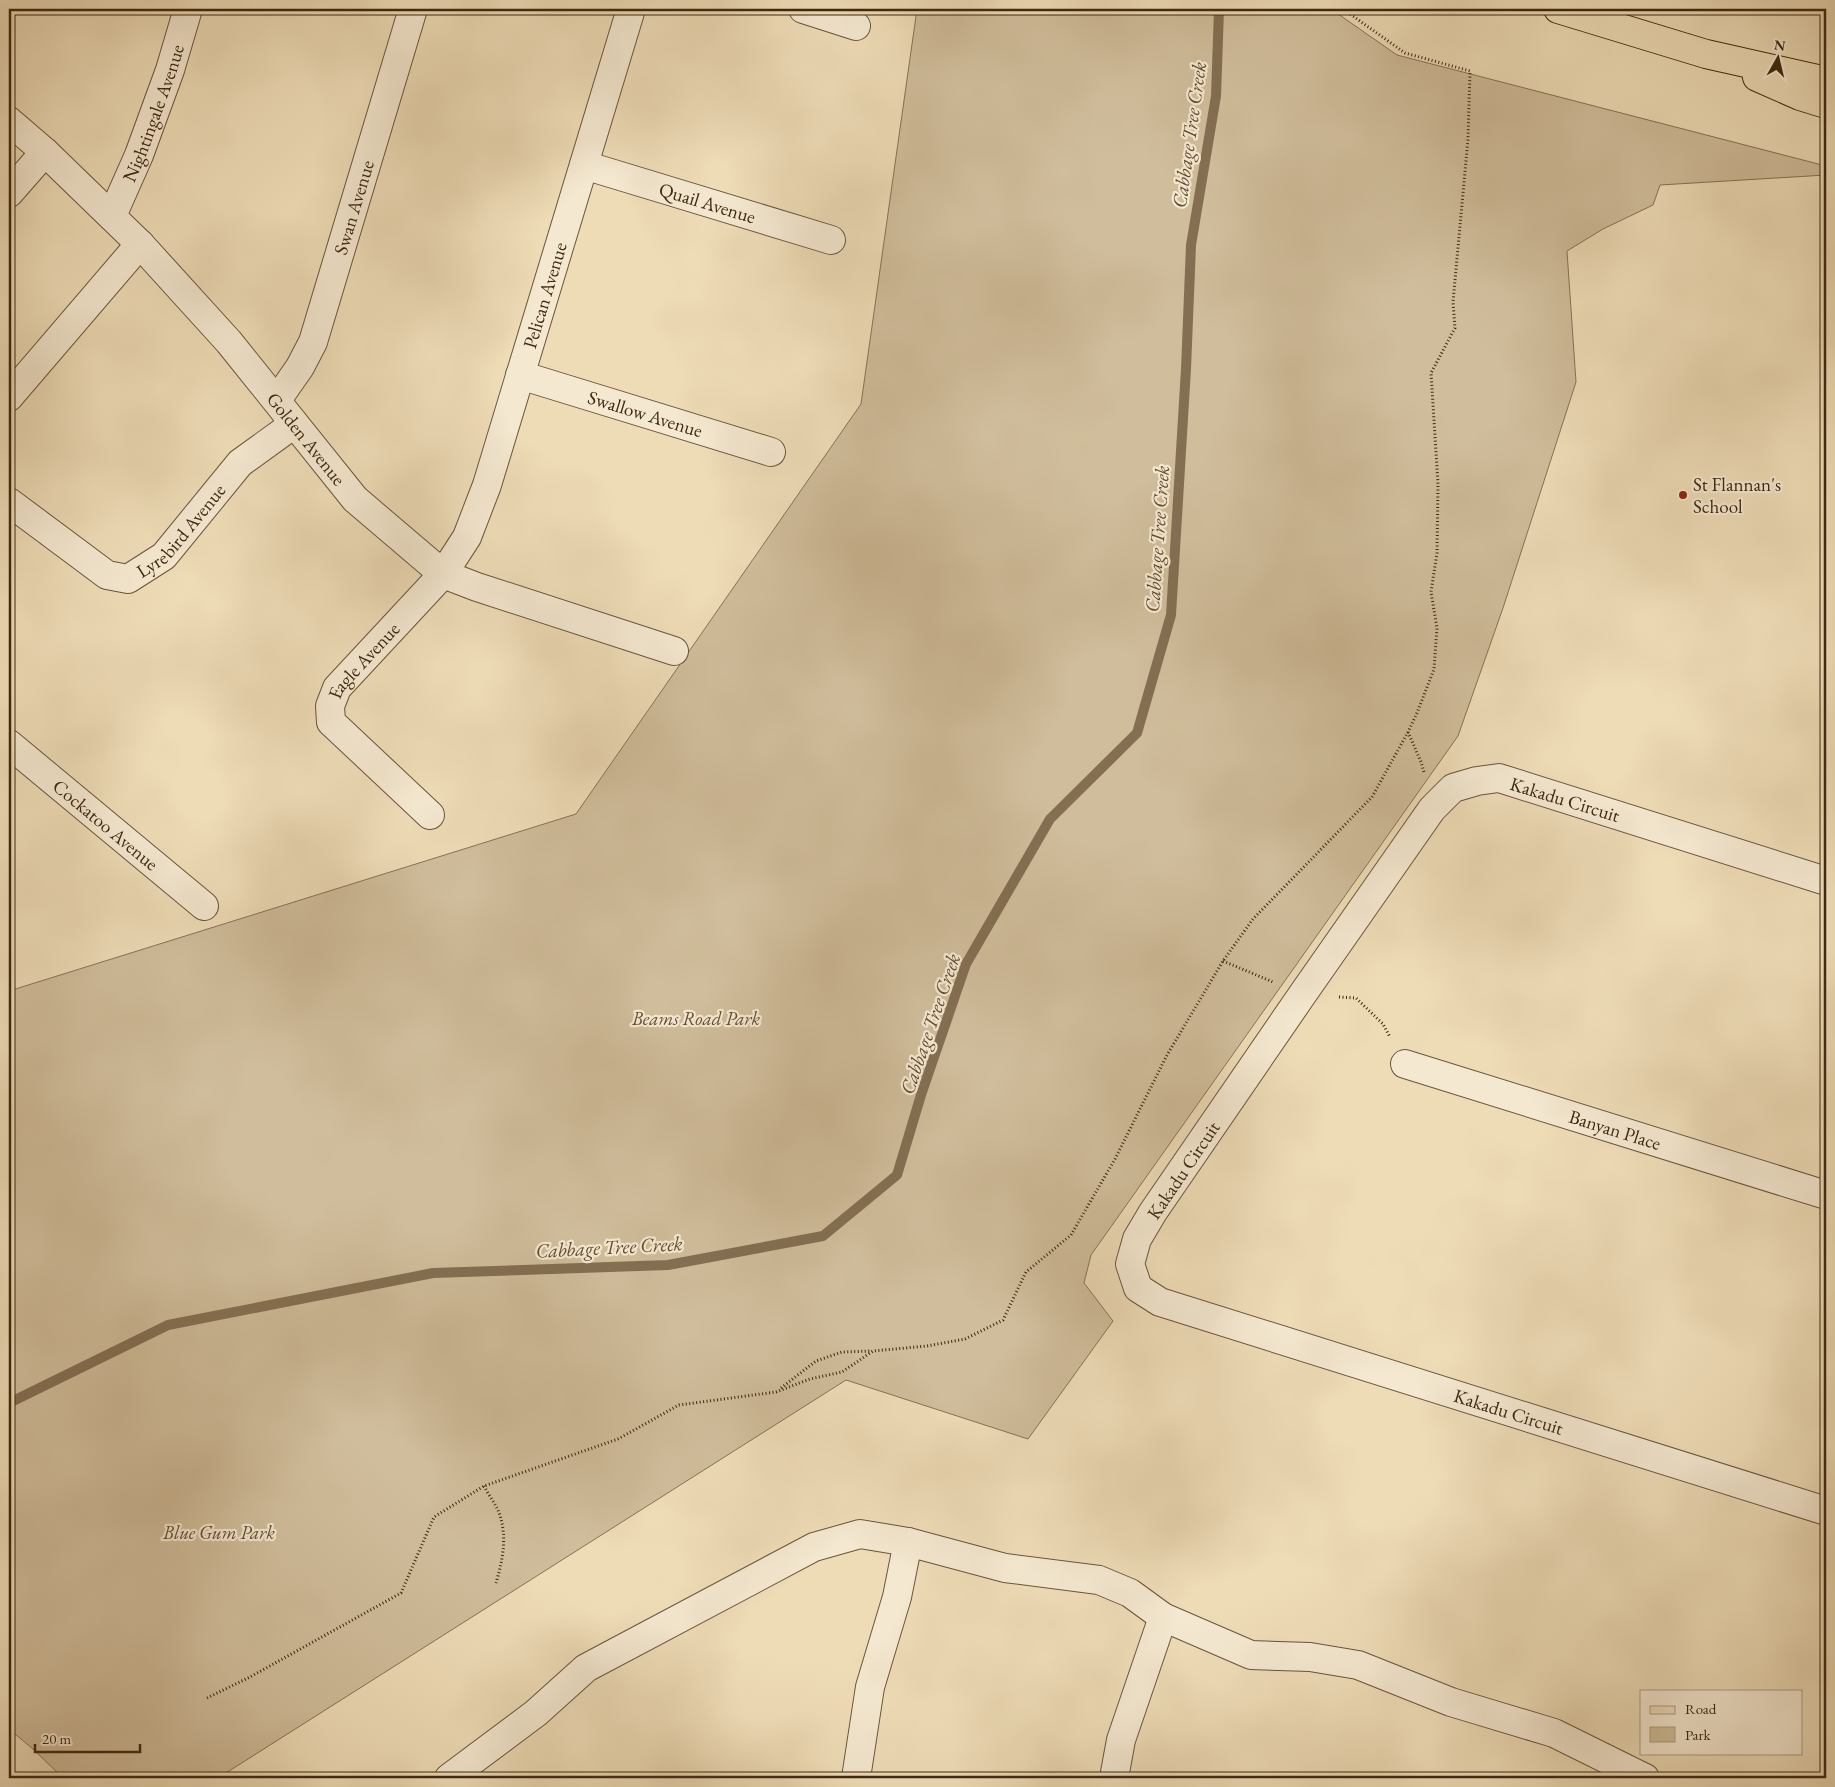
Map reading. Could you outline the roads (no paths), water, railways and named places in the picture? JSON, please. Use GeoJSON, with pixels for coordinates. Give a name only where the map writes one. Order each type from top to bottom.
{"type":"FeatureCollection","features":[{"type":"Feature","properties":{"kind":"main road"},"geometry":{"type":"LineString","coordinates":[[1558,9],[1706,54],[1826,81]]}},
{"type":"Feature","properties":{"kind":"main road"},"geometry":{"type":"LineString","coordinates":[[1706,54],[1800,96],[1826,104]]}},
{"type":"Feature","properties":{"kind":"street","name":"Nightingale Avenue"},"geometry":{"type":"LineString","coordinates":[[112,216],[139,155],[170,70],[188,9]]}},
{"type":"Feature","properties":{"kind":"street","name":"Swan Avenue"},"geometry":{"type":"LineString","coordinates":[[277,400],[300,367],[313,342],[413,9]]}},
{"type":"Feature","properties":{"kind":"street","name":"Pelican Avenue"},"geometry":{"type":"LineString","coordinates":[[443,574],[467,537],[487,485],[631,9]]}},
{"type":"Feature","properties":{"kind":"street"},"geometry":{"type":"LineString","coordinates":[[803,9],[856,26]]}},
{"type":"Feature","properties":{"kind":"street","name":"Golden Avenue"},"geometry":{"type":"LineString","coordinates":[[9,121],[45,152],[140,244],[229,342],[355,499],[443,574],[477,587],[674,651]]}},
{"type":"Feature","properties":{"kind":"street"},"geometry":{"type":"LineString","coordinates":[[9,193],[45,152]]}},
{"type":"Feature","properties":{"kind":"street","name":"Quail Avenue"},"geometry":{"type":"LineString","coordinates":[[584,165],[832,240]]}},
{"type":"Feature","properties":{"kind":"street"},"geometry":{"type":"LineString","coordinates":[[9,397],[140,244]]}},
{"type":"Feature","properties":{"kind":"street","name":"Swallow Avenue"},"geometry":{"type":"LineString","coordinates":[[520,375],[771,452]]}},
{"type":"Feature","properties":{"kind":"street","name":"Lyrebird Avenue"},"geometry":{"type":"LineString","coordinates":[[9,502],[108,575],[128,579],[164,556],[240,463],[294,424]]}},
{"type":"Feature","properties":{"kind":"street","name":"Eagle Avenue"},"geometry":{"type":"LineString","coordinates":[[430,815],[331,722],[330,706],[337,688],[443,574]]}},
{"type":"Feature","properties":{"kind":"street","name":"Cockatoo Avenue"},"geometry":{"type":"LineString","coordinates":[[9,744],[204,906]]}},
{"type":"Feature","properties":{"kind":"street","name":"Kakadu Circuit"},"geometry":{"type":"LineString","coordinates":[[1826,881],[1499,778],[1477,780],[1453,788],[1432,809],[1302,994],[1154,1212],[1137,1239],[1130,1264],[1138,1288],[1160,1302],[1826,1511]]}},
{"type":"Feature","properties":{"kind":"street","name":"Banyan Place"},"geometry":{"type":"LineString","coordinates":[[1405,1064],[1826,1195]]}},
{"type":"Feature","properties":{"kind":"street"},"geometry":{"type":"LineString","coordinates":[[449,1778],[536,1713],[586,1668],[814,1547],[860,1534],[908,1542],[1005,1568],[1099,1580],[1130,1593],[1163,1617],[1250,1655],[1310,1657],[1358,1665],[1451,1702],[1554,1733],[1645,1778]]}},
{"type":"Feature","properties":{"kind":"street"},"geometry":{"type":"LineString","coordinates":[[856,1778],[870,1687],[897,1597],[908,1542]]}},
{"type":"Feature","properties":{"kind":"street"},"geometry":{"type":"LineString","coordinates":[[1114,1778],[1121,1740],[1163,1617]]}},
{"type":"Feature","properties":{"kind":"waterway","name":"Cabbage Tree Creek"},"geometry":{"type":"LineString","coordinates":[[9,1403],[168,1325],[433,1273],[668,1265],[823,1236],[897,1175],[921,1095],[966,964],[1050,819],[1137,733],[1171,615],[1186,369],[1191,245],[1216,96],[1219,9]]}},
{"type":"Feature","properties":{"kind":"place","name":"St Flannan's School"},"geometry":{"type":"Point","coordinates":[1683,495]}},
{"type":"Feature","properties":{"kind":"park label","name":"Beams Road Park"},"geometry":{"type":"Point","coordinates":[696,1018]}},
{"type":"Feature","properties":{"kind":"park label","name":"Blue Gum Park"},"geometry":{"type":"Point","coordinates":[219,1532]}}]}
